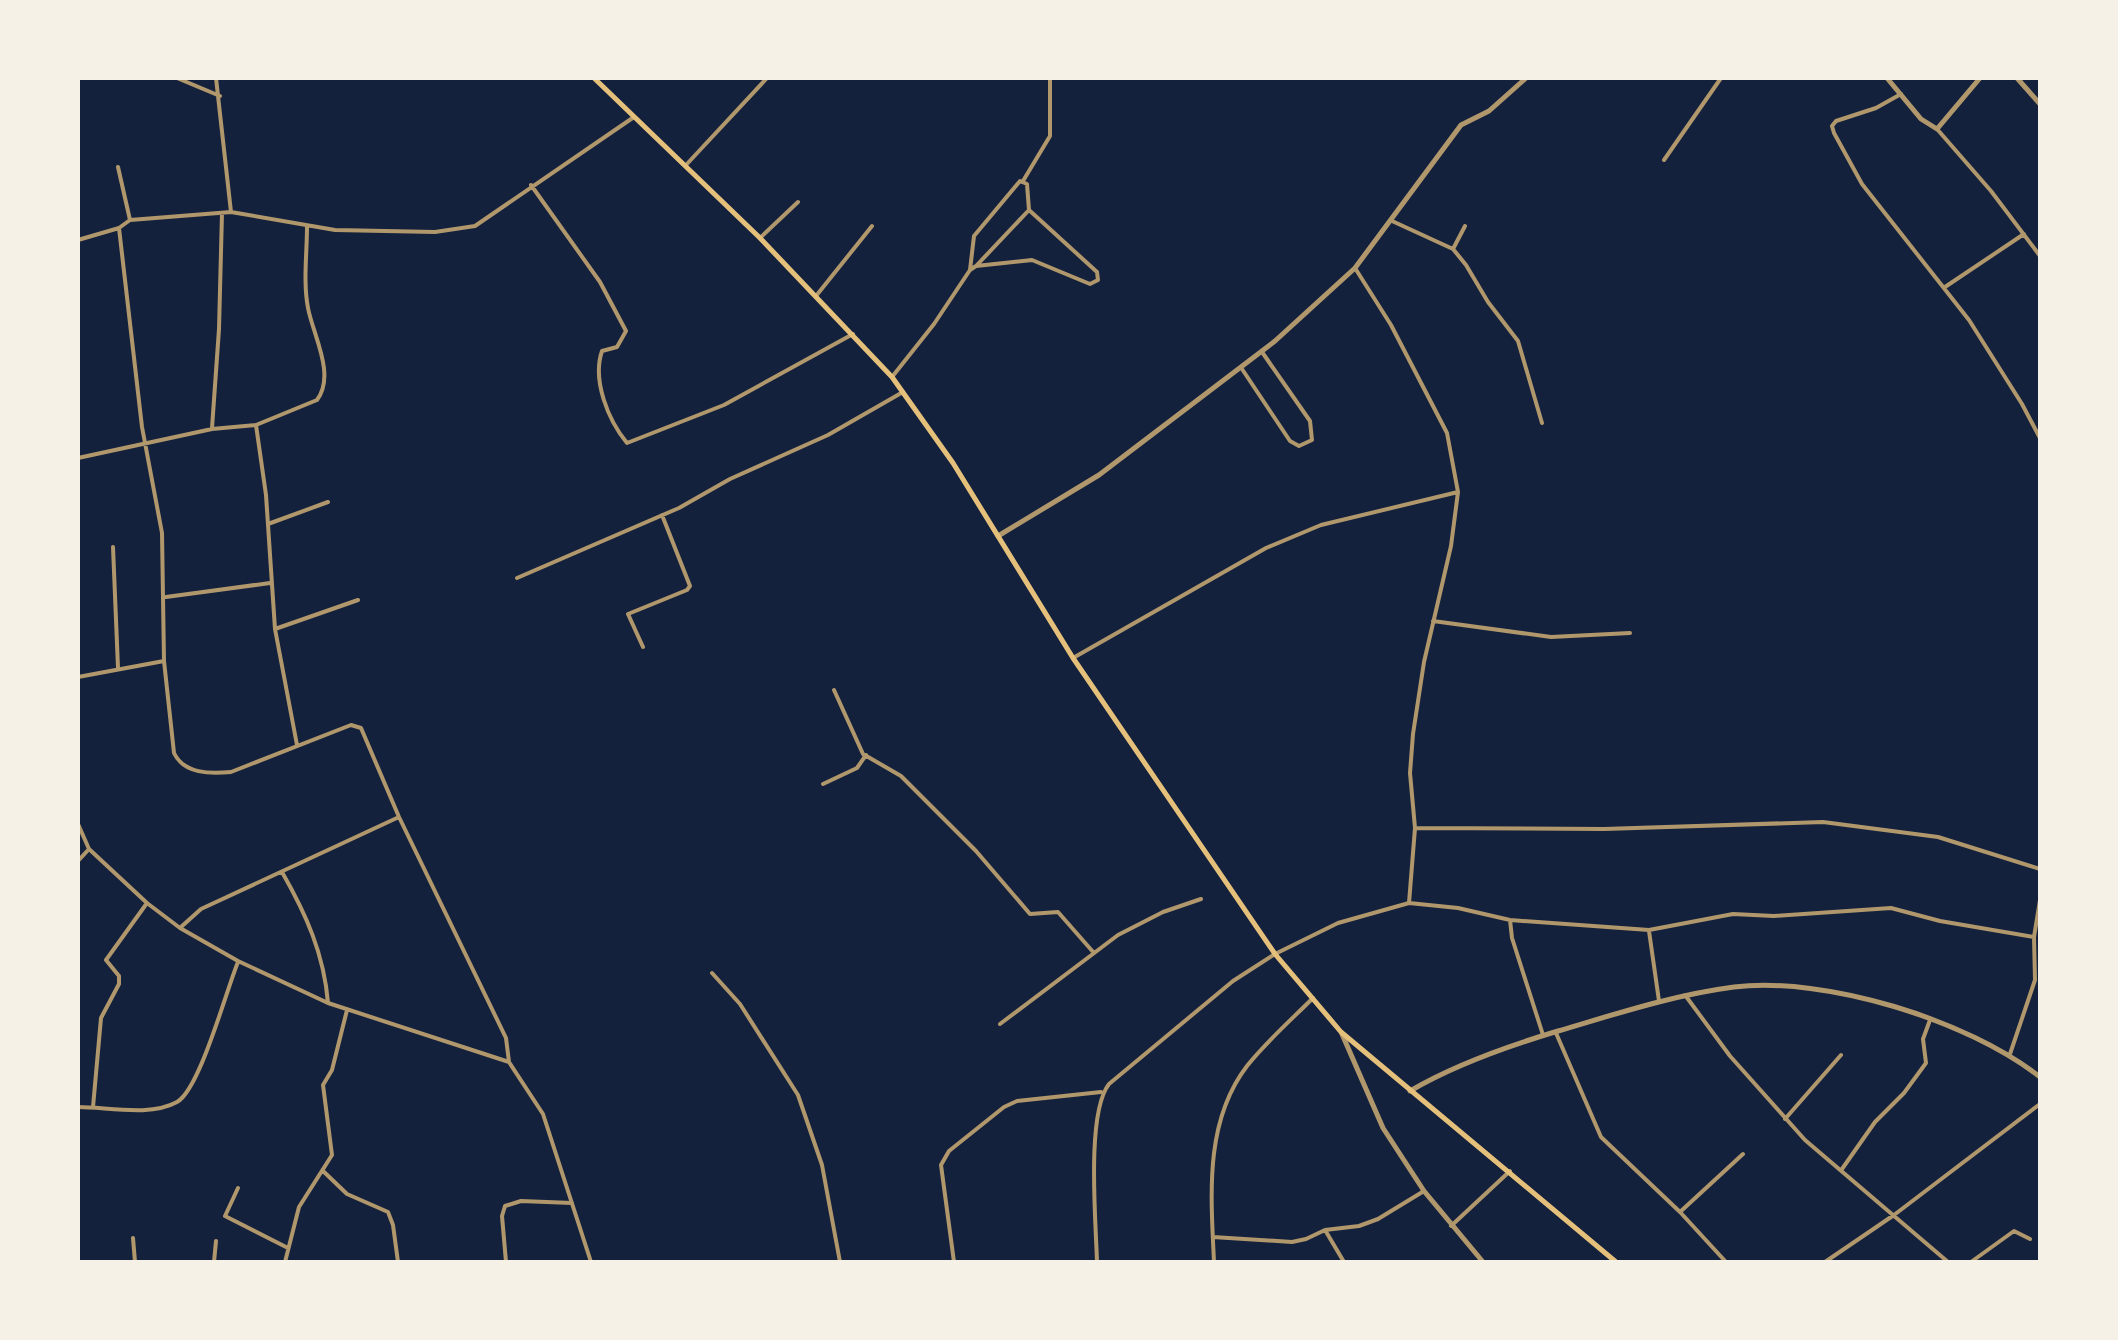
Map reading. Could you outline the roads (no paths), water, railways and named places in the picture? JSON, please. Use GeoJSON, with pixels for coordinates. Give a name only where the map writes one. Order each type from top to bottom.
{"type":"FeatureCollection","features":[{"type":"Feature","properties":{"kind":"main road"},"geometry":{"type":"LineString","coordinates":[[594,78],[760,238],[892,377],[953,463],[1073,658],[1275,954],[1341,1032],[1616,1262]]}},
{"type":"Feature","properties":{"kind":"street"},"geometry":{"type":"LineString","coordinates":[[176,78],[220,96]]}},
{"type":"Feature","properties":{"kind":"street"},"geometry":{"type":"LineString","coordinates":[[216,78],[230,212]]}},
{"type":"Feature","properties":{"kind":"street"},"geometry":{"type":"LineString","coordinates":[[686,165],[766,78]]}},
{"type":"Feature","properties":{"kind":"street"},"geometry":{"type":"LineString","coordinates":[[970,270],[974,236],[1024,180],[1050,136],[1050,78]]}},
{"type":"Feature","properties":{"kind":"street"},"geometry":{"type":"LineString","coordinates":[[997,536],[1099,475],[1262,352],[1355,268],[1461,125],[1489,111],[1526,78]]}},
{"type":"Feature","properties":{"kind":"street"},"geometry":{"type":"LineString","coordinates":[[1664,160],[1721,78]]}},
{"type":"Feature","properties":{"kind":"street"},"geometry":{"type":"LineString","coordinates":[[1887,78],[1928,126],[1937,129],[2040,256]]}},
{"type":"Feature","properties":{"kind":"street"},"geometry":{"type":"LineString","coordinates":[[1937,129],[1980,78]]}},
{"type":"Feature","properties":{"kind":"street"},"geometry":{"type":"LineString","coordinates":[[2017,78],[2040,104]]}},
{"type":"Feature","properties":{"kind":"street"},"geometry":{"type":"LineString","coordinates":[[1901,94],[1876,108],[1836,121],[1832,129],[1862,184],[1916,257],[1945,287],[2040,438]]}},
{"type":"Feature","properties":{"kind":"street"},"geometry":{"type":"LineString","coordinates":[[78,240],[119,228],[130,220],[230,212],[307,227],[435,232],[475,226],[634,117]]}},
{"type":"Feature","properties":{"kind":"street"},"geometry":{"type":"LineString","coordinates":[[118,167],[130,220]]}},
{"type":"Feature","properties":{"kind":"street"},"geometry":{"type":"LineString","coordinates":[[976,266],[1032,260],[1090,284],[1098,280],[1097,272],[1029,210],[1024,180]]}},
{"type":"Feature","properties":{"kind":"street"},"geometry":{"type":"LineString","coordinates":[[531,185],[600,282],[626,332],[617,346],[602,352],[597,372],[609,410],[627,443],[724,405],[853,334]]}},
{"type":"Feature","properties":{"kind":"street"},"geometry":{"type":"LineString","coordinates":[[760,238],[798,202]]}},
{"type":"Feature","properties":{"kind":"street"},"geometry":{"type":"LineString","coordinates":[[892,377],[970,270],[1029,210]]}},
{"type":"Feature","properties":{"kind":"street"},"geometry":{"type":"LineString","coordinates":[[212,428],[220,330],[222,213]]}},
{"type":"Feature","properties":{"kind":"street"},"geometry":{"type":"LineString","coordinates":[[1392,221],[1452,249],[1518,341],[1542,423]]}},
{"type":"Feature","properties":{"kind":"street"},"geometry":{"type":"LineString","coordinates":[[816,296],[872,226]]}},
{"type":"Feature","properties":{"kind":"street"},"geometry":{"type":"LineString","coordinates":[[1452,249],[1465,226]]}},
{"type":"Feature","properties":{"kind":"street"},"geometry":{"type":"LineString","coordinates":[[78,458],[212,428],[256,424],[317,400],[325,384],[308,307],[307,227]]}},
{"type":"Feature","properties":{"kind":"street"},"geometry":{"type":"LineString","coordinates":[[119,228],[145,444],[162,533],[166,596],[164,661],[174,753],[179,764],[214,774],[231,772],[358,725],[506,1038],[509,1062],[543,1114],[591,1262]]}},
{"type":"Feature","properties":{"kind":"street"},"geometry":{"type":"LineString","coordinates":[[1945,287],[2025,234]]}},
{"type":"Feature","properties":{"kind":"street"},"geometry":{"type":"LineString","coordinates":[[1355,268],[1391,325],[1448,433],[1458,492],[1413,734],[1410,773],[1415,828],[1409,903]]}},
{"type":"Feature","properties":{"kind":"street"},"geometry":{"type":"LineString","coordinates":[[1242,369],[1290,440],[1298,446],[1312,440],[1310,421],[1262,352]]}},
{"type":"Feature","properties":{"kind":"street"},"geometry":{"type":"LineString","coordinates":[[518,578],[662,515],[828,435],[902,392]]}},
{"type":"Feature","properties":{"kind":"street"},"geometry":{"type":"LineString","coordinates":[[256,424],[275,630],[297,746]]}},
{"type":"Feature","properties":{"kind":"street"},"geometry":{"type":"LineString","coordinates":[[1073,658],[1284,540],[1321,525],[1458,492]]}},
{"type":"Feature","properties":{"kind":"street"},"geometry":{"type":"LineString","coordinates":[[268,524],[328,502]]}},
{"type":"Feature","properties":{"kind":"street"},"geometry":{"type":"LineString","coordinates":[[643,647],[628,614],[690,586],[662,515]]}},
{"type":"Feature","properties":{"kind":"street"},"geometry":{"type":"LineString","coordinates":[[113,548],[118,668]]}},
{"type":"Feature","properties":{"kind":"street"},"geometry":{"type":"LineString","coordinates":[[166,596],[271,583]]}},
{"type":"Feature","properties":{"kind":"street"},"geometry":{"type":"LineString","coordinates":[[275,630],[358,600]]}},
{"type":"Feature","properties":{"kind":"street"},"geometry":{"type":"LineString","coordinates":[[1433,622],[1550,637],[1630,633]]}},
{"type":"Feature","properties":{"kind":"street"},"geometry":{"type":"LineString","coordinates":[[78,677],[164,661]]}},
{"type":"Feature","properties":{"kind":"street"},"geometry":{"type":"LineString","coordinates":[[834,690],[866,754],[901,776],[976,851],[1030,914],[1058,912],[1094,953]]}},
{"type":"Feature","properties":{"kind":"street"},"geometry":{"type":"LineString","coordinates":[[823,784],[857,768],[866,754]]}},
{"type":"Feature","properties":{"kind":"street"},"geometry":{"type":"LineString","coordinates":[[180,928],[204,907],[399,817]]}},
{"type":"Feature","properties":{"kind":"street"},"geometry":{"type":"LineString","coordinates":[[1415,828],[1604,829],[1822,822],[1938,838],[2040,868]]}},
{"type":"Feature","properties":{"kind":"street"},"geometry":{"type":"LineString","coordinates":[[78,824],[88,849],[146,903],[238,962],[328,1003],[509,1062]]}},
{"type":"Feature","properties":{"kind":"street"},"geometry":{"type":"LineString","coordinates":[[78,861],[88,849]]}},
{"type":"Feature","properties":{"kind":"street"},"geometry":{"type":"LineString","coordinates":[[282,872],[312,930],[323,966],[328,1003]]}},
{"type":"Feature","properties":{"kind":"street"},"geometry":{"type":"LineString","coordinates":[[1000,1024],[1118,934],[1201,899]]}},
{"type":"Feature","properties":{"kind":"street"},"geometry":{"type":"LineString","coordinates":[[2010,1054],[2038,981],[2034,937],[2040,900]]}},
{"type":"Feature","properties":{"kind":"street"},"geometry":{"type":"LineString","coordinates":[[93,1107],[101,1018],[119,976],[106,960],[146,903]]}},
{"type":"Feature","properties":{"kind":"street"},"geometry":{"type":"LineString","coordinates":[[954,1262],[941,1165],[948,1151],[1018,1100],[1102,1092],[1222,990],[1275,954],[1338,923],[1409,903],[1458,908],[1510,920],[1648,930],[1733,914],[1774,916],[1891,908],[1940,921],[2034,937]]}},
{"type":"Feature","properties":{"kind":"street"},"geometry":{"type":"LineString","coordinates":[[1510,920],[1543,1035]]}},
{"type":"Feature","properties":{"kind":"street"},"geometry":{"type":"LineString","coordinates":[[1648,930],[1659,1001]]}},
{"type":"Feature","properties":{"kind":"street"},"geometry":{"type":"LineString","coordinates":[[78,1107],[132,1109],[179,1101],[194,1085],[238,962]]}},
{"type":"Feature","properties":{"kind":"street"},"geometry":{"type":"LineString","coordinates":[[712,973],[740,1004],[798,1096],[822,1165],[840,1262]]}},
{"type":"Feature","properties":{"kind":"street"},"geometry":{"type":"LineString","coordinates":[[1410,1091],[1543,1035],[1659,1001],[1737,987],[1786,986],[1874,1001],[1931,1018],[2010,1054],[2040,1077]]}},
{"type":"Feature","properties":{"kind":"street"},"geometry":{"type":"LineString","coordinates":[[1684,995],[1785,1119],[1948,1262]]}},
{"type":"Feature","properties":{"kind":"street"},"geometry":{"type":"LineString","coordinates":[[1214,1262],[1215,1139],[1230,1094],[1248,1066],[1313,998]]}},
{"type":"Feature","properties":{"kind":"street"},"geometry":{"type":"LineString","coordinates":[[285,1262],[299,1208],[324,1171],[333,1148],[323,1085],[332,1070],[347,1010]]}},
{"type":"Feature","properties":{"kind":"street"},"geometry":{"type":"LineString","coordinates":[[1842,1170],[1874,1122],[1904,1094],[1926,1063],[1923,1039],[1931,1018]]}},
{"type":"Feature","properties":{"kind":"street"},"geometry":{"type":"LineString","coordinates":[[1341,1032],[1383,1128],[1424,1191],[1483,1262]]}},
{"type":"Feature","properties":{"kind":"street"},"geometry":{"type":"LineString","coordinates":[[1556,1032],[1601,1137],[1726,1262]]}},
{"type":"Feature","properties":{"kind":"street"},"geometry":{"type":"LineString","coordinates":[[1785,1119],[1841,1056]]}},
{"type":"Feature","properties":{"kind":"street"},"geometry":{"type":"LineString","coordinates":[[1097,1262],[1095,1139],[1102,1092]]}},
{"type":"Feature","properties":{"kind":"street"},"geometry":{"type":"LineString","coordinates":[[1825,1262],[2040,1104]]}},
{"type":"Feature","properties":{"kind":"street"},"geometry":{"type":"LineString","coordinates":[[1680,1212],[1743,1154]]}},
{"type":"Feature","properties":{"kind":"street"},"geometry":{"type":"LineString","coordinates":[[324,1171],[346,1194],[388,1212],[398,1262]]}},
{"type":"Feature","properties":{"kind":"street"},"geometry":{"type":"LineString","coordinates":[[1451,1226],[1510,1171]]}},
{"type":"Feature","properties":{"kind":"street"},"geometry":{"type":"LineString","coordinates":[[238,1188],[225,1216],[288,1248]]}},
{"type":"Feature","properties":{"kind":"street"},"geometry":{"type":"LineString","coordinates":[[1213,1237],[1292,1242],[1324,1230],[1368,1222],[1424,1191]]}},
{"type":"Feature","properties":{"kind":"street"},"geometry":{"type":"LineString","coordinates":[[506,1262],[504,1206],[520,1201],[572,1203]]}},
{"type":"Feature","properties":{"kind":"street"},"geometry":{"type":"LineString","coordinates":[[1324,1230],[1344,1262]]}},
{"type":"Feature","properties":{"kind":"street"},"geometry":{"type":"LineString","coordinates":[[1971,1262],[2014,1231],[2030,1239]]}},
{"type":"Feature","properties":{"kind":"street"},"geometry":{"type":"LineString","coordinates":[[133,1238],[135,1262]]}},
{"type":"Feature","properties":{"kind":"street"},"geometry":{"type":"LineString","coordinates":[[214,1262],[216,1242]]}}]}
